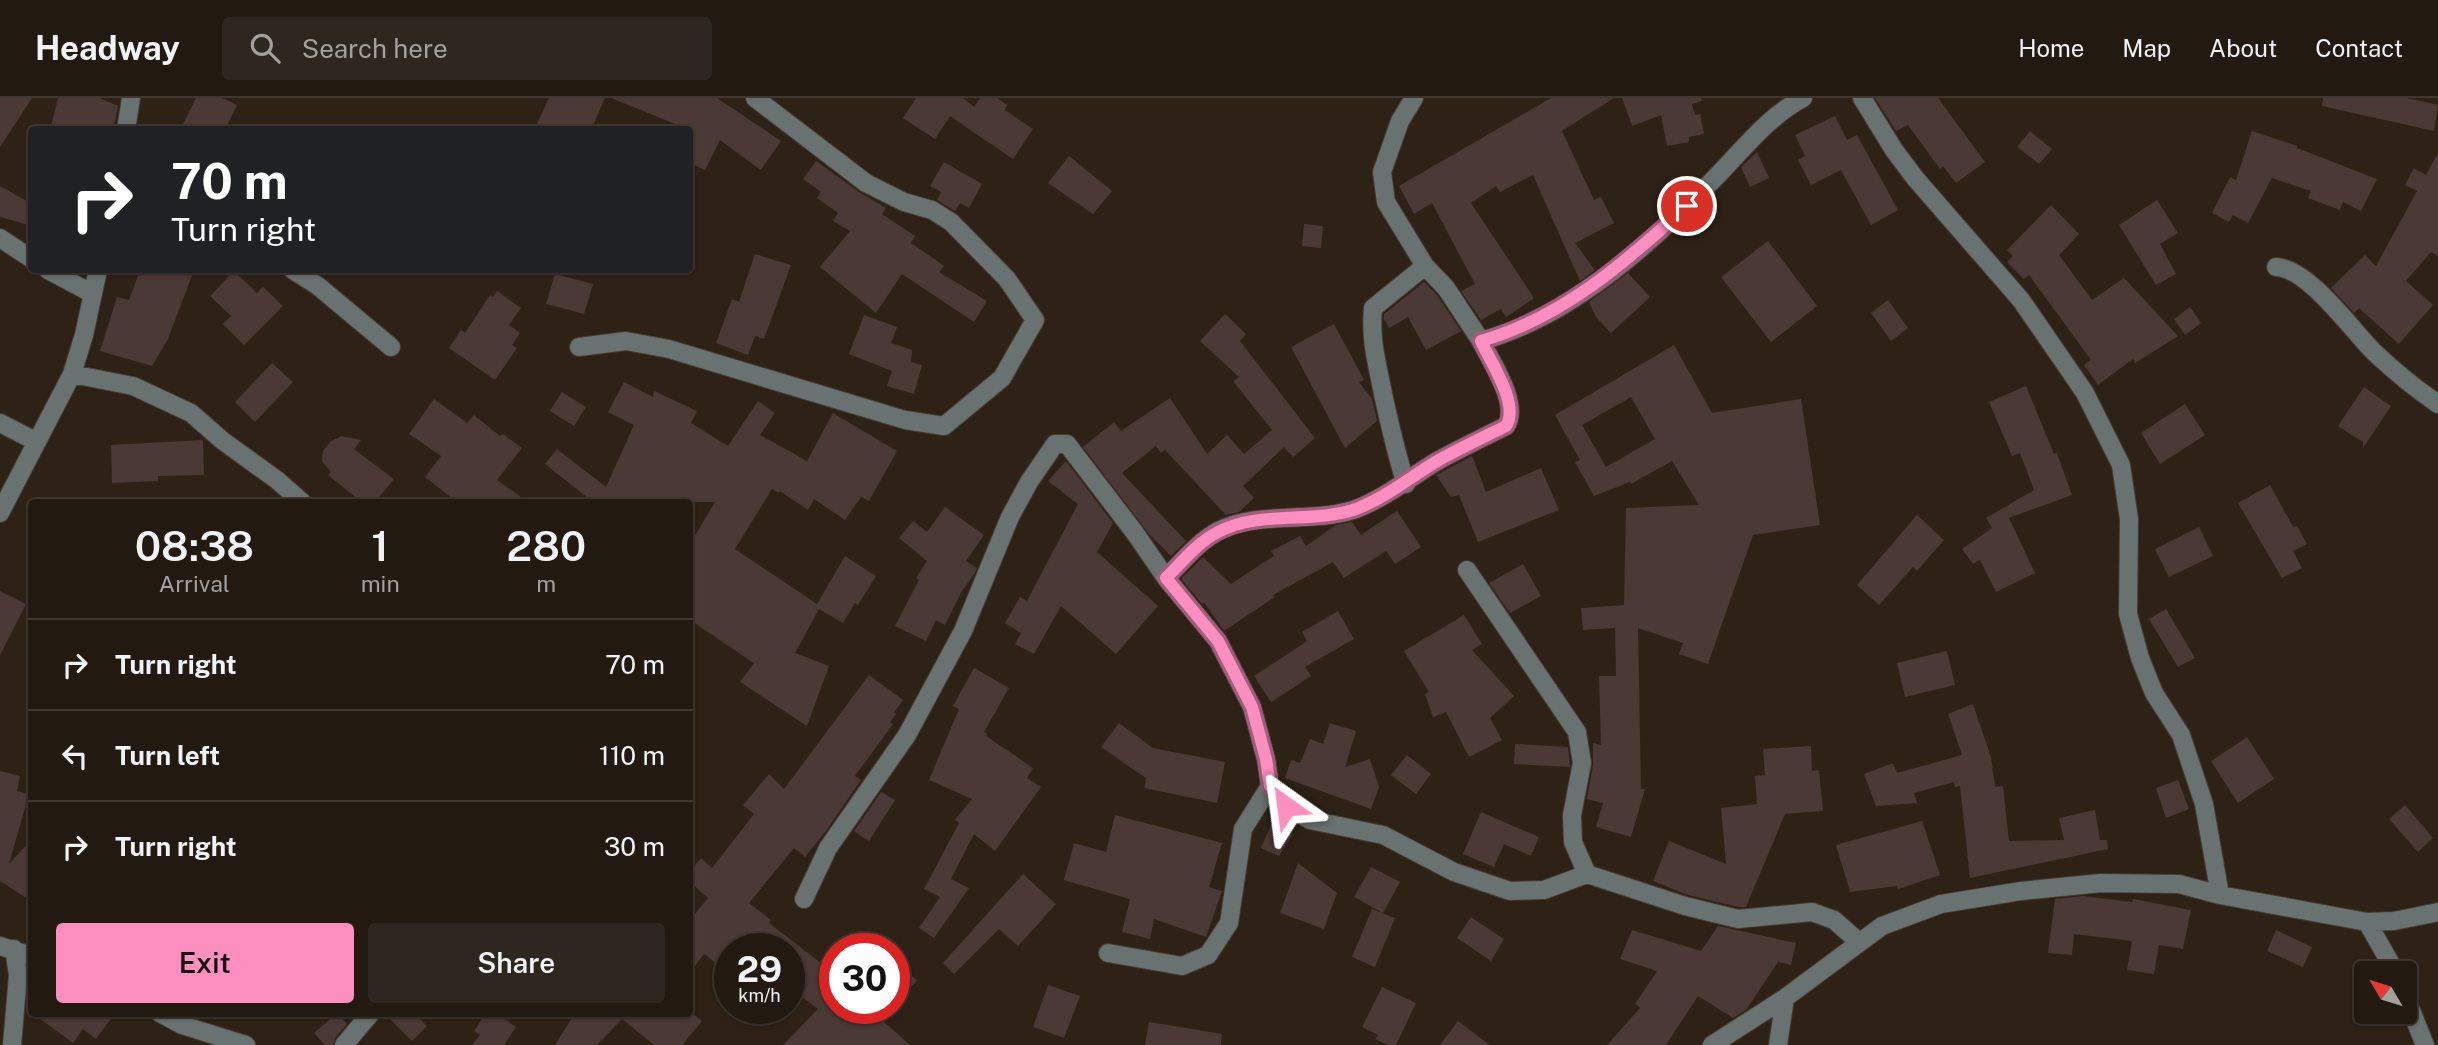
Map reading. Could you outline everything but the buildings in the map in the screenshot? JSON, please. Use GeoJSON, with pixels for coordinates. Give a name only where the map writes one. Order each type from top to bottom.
{"type":"FeatureCollection","features":[{"type":"Feature","properties":{"kind":"street"},"geometry":{"type":"LineString","coordinates":[[128,126],[131,98]]}},
{"type":"Feature","properties":{"kind":"street"},"geometry":{"type":"LineString","coordinates":[[579,347],[626,341],[669,349],[905,420],[944,426],[1002,378],[1035,320],[1007,279],[951,222],[932,210],[904,202],[866,183],[755,98]]}},
{"type":"Feature","properties":{"kind":"street"},"geometry":{"type":"LineString","coordinates":[[1166,578],[1200,544],[1219,531],[1245,522],[1298,519],[1352,510],[1380,499],[1406,484],[1439,460],[1506,426],[1511,418],[1512,406],[1481,341],[1446,288],[1425,266],[1386,202],[1382,172],[1400,121],[1415,98]]}},
{"type":"Feature","properties":{"kind":"street"},"geometry":{"type":"LineString","coordinates":[[1481,341],[1509,334],[1561,308],[1630,256],[1687,206],[1763,129],[1793,103],[1803,98]]}},
{"type":"Feature","properties":{"kind":"street"},"geometry":{"type":"LineString","coordinates":[[1862,98],[1915,178],[2021,300],[2085,393],[2121,465],[2129,519],[2129,614],[2140,658],[2154,693],[2181,735],[2200,793],[2220,895]]}},
{"type":"Feature","properties":{"kind":"street"},"geometry":{"type":"LineString","coordinates":[[0,238],[28,256]]}},
{"type":"Feature","properties":{"kind":"street"},"geometry":{"type":"LineString","coordinates":[[1406,484],[1392,444],[1374,360],[1371,331],[1373,308],[1425,266]]}},
{"type":"Feature","properties":{"kind":"street"},"geometry":{"type":"LineString","coordinates":[[2276,267],[2289,269],[2313,286],[2375,352],[2438,404]]}},
{"type":"Feature","properties":{"kind":"street"},"geometry":{"type":"LineString","coordinates":[[54,273],[93,294]]}},
{"type":"Feature","properties":{"kind":"street"},"geometry":{"type":"LineString","coordinates":[[0,513],[72,374],[97,273]]}},
{"type":"Feature","properties":{"kind":"street"},"geometry":{"type":"LineString","coordinates":[[298,273],[318,286],[391,347]]}},
{"type":"Feature","properties":{"kind":"street"},"geometry":{"type":"LineString","coordinates":[[72,374],[133,386],[191,413],[299,499]]}},
{"type":"Feature","properties":{"kind":"street"},"geometry":{"type":"LineString","coordinates":[[0,423],[37,442]]}},
{"type":"Feature","properties":{"kind":"street"},"geometry":{"type":"LineString","coordinates":[[804,899],[828,848],[907,735],[963,631],[1010,517],[1029,482],[1055,444],[1067,444],[1166,578],[1218,641],[1252,707],[1270,786],[1286,806],[1310,820],[1383,835],[1454,872],[1510,891],[1544,890],[1587,874],[1685,906],[1738,919],[1812,912],[1834,920],[1859,942]]}},
{"type":"Feature","properties":{"kind":"street"},"geometry":{"type":"LineString","coordinates":[[1467,569],[1577,732],[1582,763],[1572,816],[1573,842],[1587,874]]}},
{"type":"Feature","properties":{"kind":"street"},"geometry":{"type":"LineString","coordinates":[[1108,953],[1182,966],[1208,955],[1229,923],[1243,829],[1270,786]]}},
{"type":"Feature","properties":{"kind":"street"},"geometry":{"type":"LineString","coordinates":[[1712,1045],[1786,998],[1882,926],[1941,904],[2021,891],[2101,883],[2179,884],[2220,895],[2367,922],[2394,921],[2438,912]]}},
{"type":"Feature","properties":{"kind":"street"},"geometry":{"type":"LineString","coordinates":[[2367,922],[2389,961]]}},
{"type":"Feature","properties":{"kind":"street"},"geometry":{"type":"LineString","coordinates":[[7,947],[28,955]]}},
{"type":"Feature","properties":{"kind":"street"},"geometry":{"type":"LineString","coordinates":[[7,947],[18,975],[12,1045]]}},
{"type":"Feature","properties":{"kind":"street"},"geometry":{"type":"LineString","coordinates":[[1778,1045],[1786,998]]}},
{"type":"Feature","properties":{"kind":"street"},"geometry":{"type":"LineString","coordinates":[[167,1017],[182,1025],[247,1045]]}},
{"type":"Feature","properties":{"kind":"street"},"geometry":{"type":"LineString","coordinates":[[344,1045],[368,1017]]}},
{"type":"Feature","properties":{"kind":"street"},"geometry":{"type":"LineString","coordinates":[[2417,1024],[2425,1045]]}},
{"type":"Feature","properties":{"kind":"route"},"geometry":{"type":"LineString","coordinates":[[1286,806],[1270,786],[1252,707],[1218,641],[1166,578],[1200,544],[1219,531],[1245,522],[1298,519],[1352,510],[1380,499],[1439,460],[1506,426],[1511,418],[1512,406],[1481,341],[1509,334],[1561,308],[1640,248],[1687,206]]}}]}
